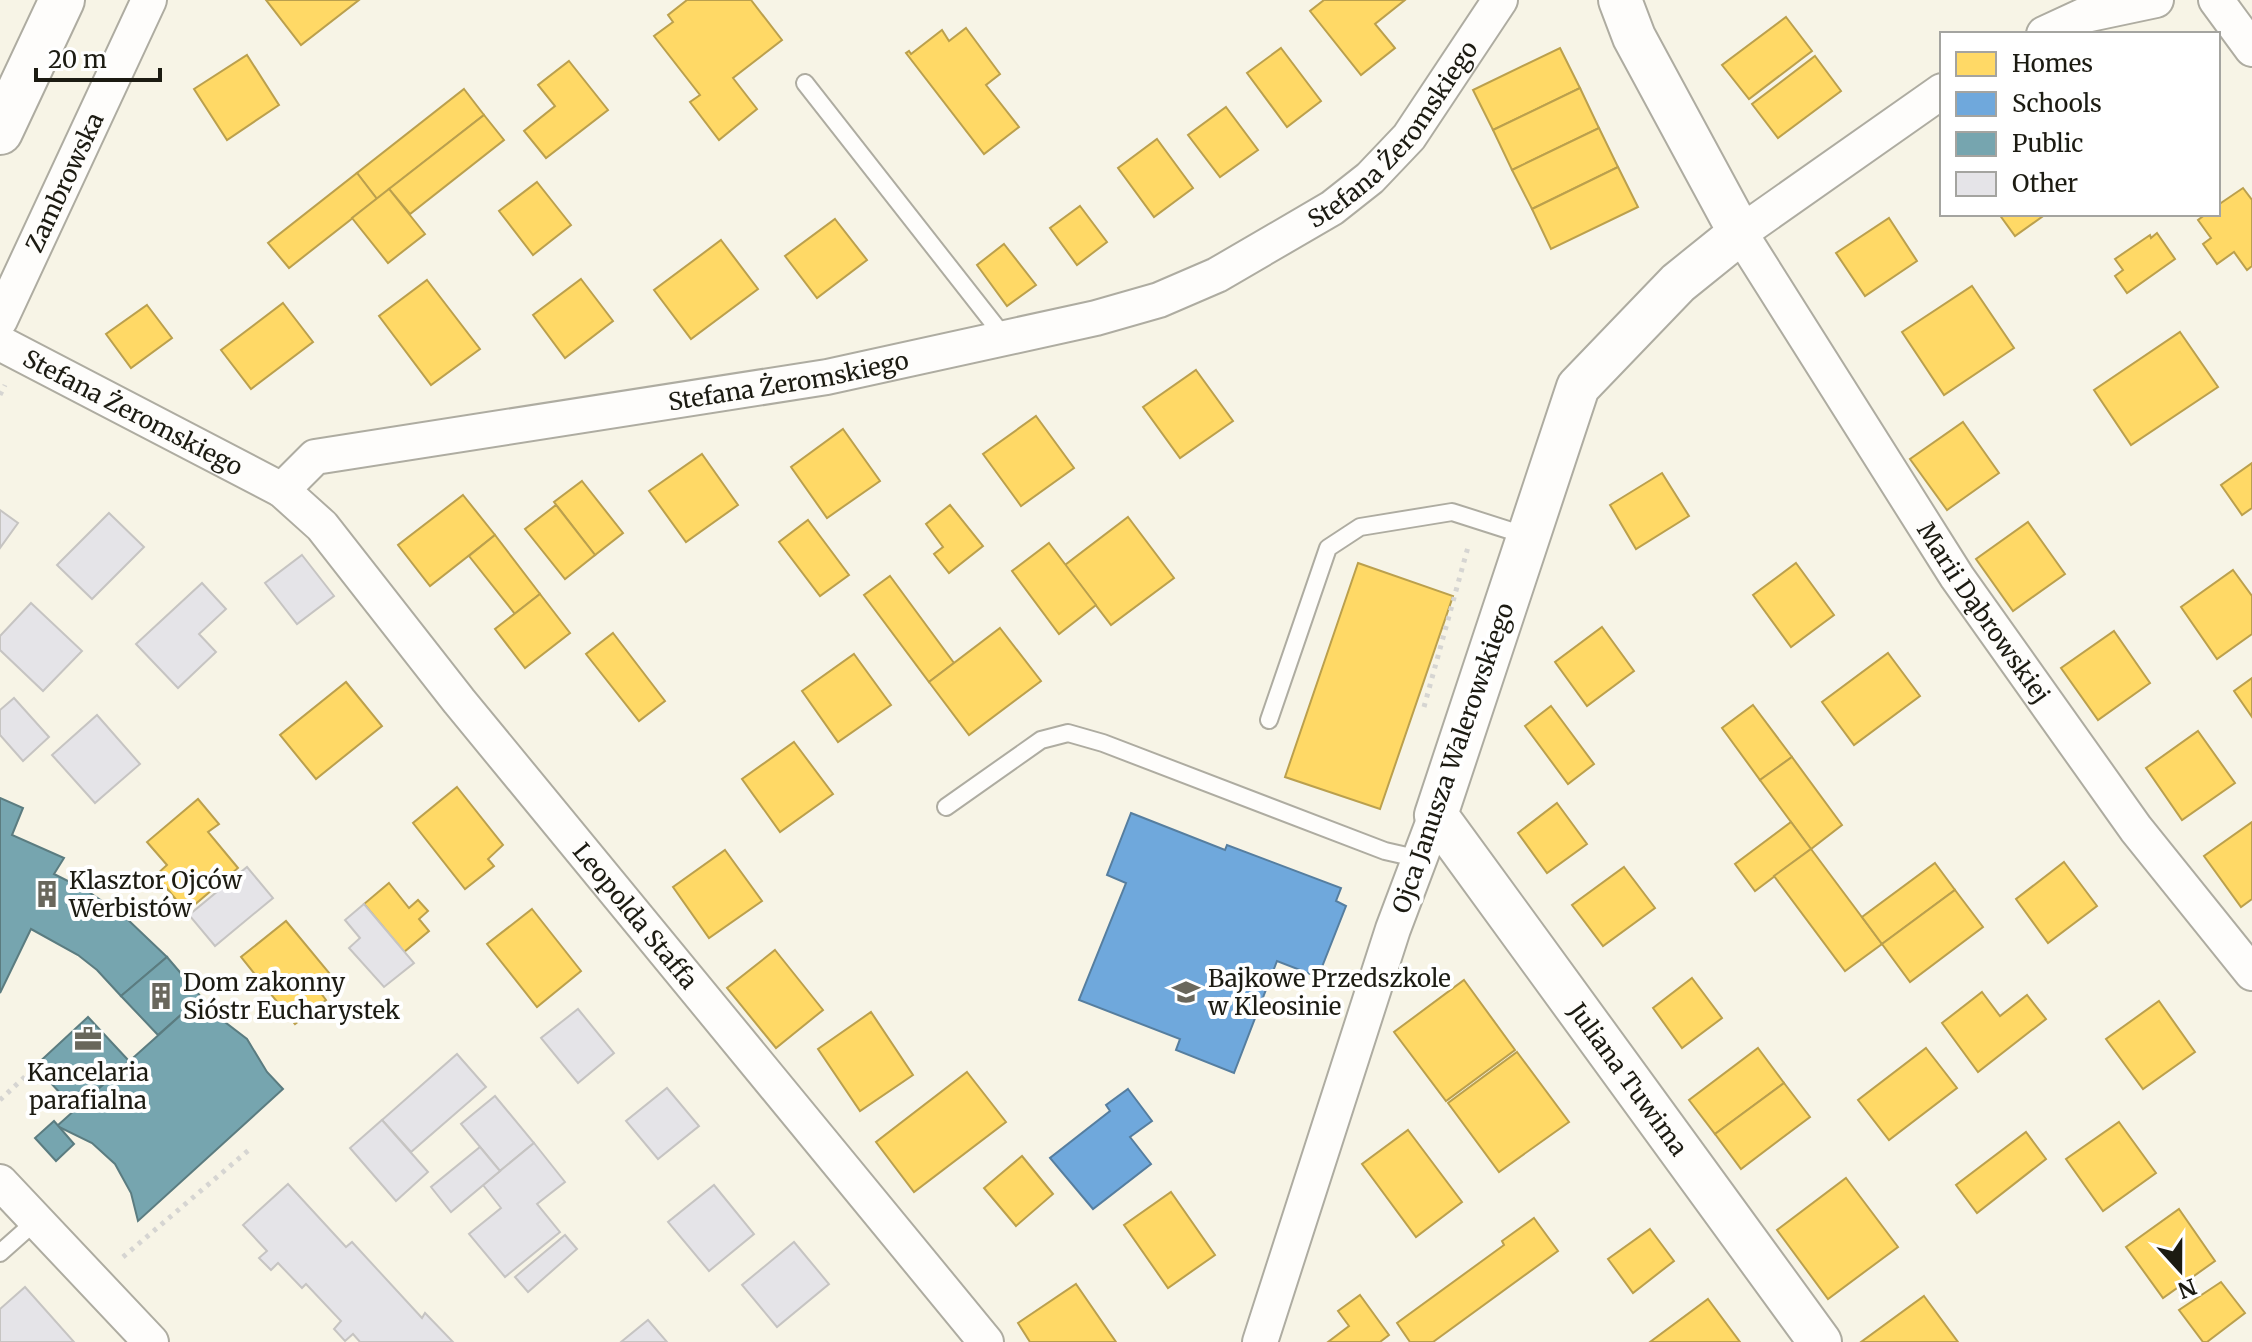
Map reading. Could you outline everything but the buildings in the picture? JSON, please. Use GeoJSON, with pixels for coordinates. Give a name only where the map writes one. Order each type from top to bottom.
{"type":"FeatureCollection","features":[{"type":"Feature","properties":{"kind":"main road"},"geometry":{"type":"LineString","coordinates":[[0,132],[62,0]]}},
{"type":"Feature","properties":{"kind":"street","name":"Zambrowska"},"geometry":{"type":"LineString","coordinates":[[0,320],[149,0]]}},
{"type":"Feature","properties":{"kind":"street","name":"Stefana Żeromskiego"},"geometry":{"type":"LineString","coordinates":[[0,343],[282,490],[315,457],[827,377],[1096,318],[1159,300],[1217,275],[1332,208],[1370,178],[1409,137],[1500,0]]}},
{"type":"Feature","properties":{"kind":"street"},"geometry":{"type":"LineString","coordinates":[[1620,0],[1634,37],[1740,233],[1940,92]]}},
{"type":"Feature","properties":{"kind":"street"},"geometry":{"type":"LineString","coordinates":[[2048,32],[2085,15],[2156,0]]}},
{"type":"Feature","properties":{"kind":"street"},"geometry":{"type":"LineString","coordinates":[[2216,0],[2252,49]]}},
{"type":"Feature","properties":{"kind":"street","name":"Ojca Janusza Walerowskiego"},"geometry":{"type":"LineString","coordinates":[[1260,1342],[1393,929],[1436,815],[1578,387],[1678,283],[1740,233]]}},
{"type":"Feature","properties":{"kind":"street","name":"Marii Dąbrowskiej"},"geometry":{"type":"LineString","coordinates":[[1740,233],[1957,577],[2136,829],[2252,973]]}},
{"type":"Feature","properties":{"kind":"street","name":"Leopolda Staffa"},"geometry":{"type":"LineString","coordinates":[[282,490],[322,526],[459,701],[986,1342]]}},
{"type":"Feature","properties":{"kind":"street","name":"Juliana Tuwima"},"geometry":{"type":"LineString","coordinates":[[1436,815],[1820,1342]]}},
{"type":"Feature","properties":{"kind":"street"},"geometry":{"type":"LineString","coordinates":[[0,1182],[151,1342]]}},
{"type":"Feature","properties":{"kind":"lane"},"geometry":{"type":"LineString","coordinates":[[805,83],[1005,338]]}},
{"type":"Feature","properties":{"kind":"lane"},"geometry":{"type":"LineString","coordinates":[[1269,720],[1328,548],[1360,527],[1452,512],[1529,536]]}},
{"type":"Feature","properties":{"kind":"lane"},"geometry":{"type":"LineString","coordinates":[[946,807],[1041,740],[1068,733],[1103,743],[1385,851],[1420,859]]}},
{"type":"Feature","properties":{"kind":"lane"},"geometry":{"type":"LineString","coordinates":[[0,1253],[36,1221]]}},
{"type":"Feature","properties":{"kind":"path"},"geometry":{"type":"LineString","coordinates":[[0,1100],[31,1071]]}},
{"type":"Feature","properties":{"kind":"path"},"geometry":{"type":"LineString","coordinates":[[119,1260],[250,1149]]}},
{"type":"Feature","properties":{"kind":"place","name":"Klasztor Ojców Werbistów"},"geometry":{"type":"Point","coordinates":[47,894]}},
{"type":"Feature","properties":{"kind":"place","name":"Bajkowe Przedszkole w Kleosinie"},"geometry":{"type":"Point","coordinates":[1186,992]}},
{"type":"Feature","properties":{"kind":"place","name":"Dom zakonny Sióstr Eucharystek"},"geometry":{"type":"Point","coordinates":[161,996]}},
{"type":"Feature","properties":{"kind":"place","name":"Kancelaria parafialna"},"geometry":{"type":"Point","coordinates":[88,1039]}}]}
